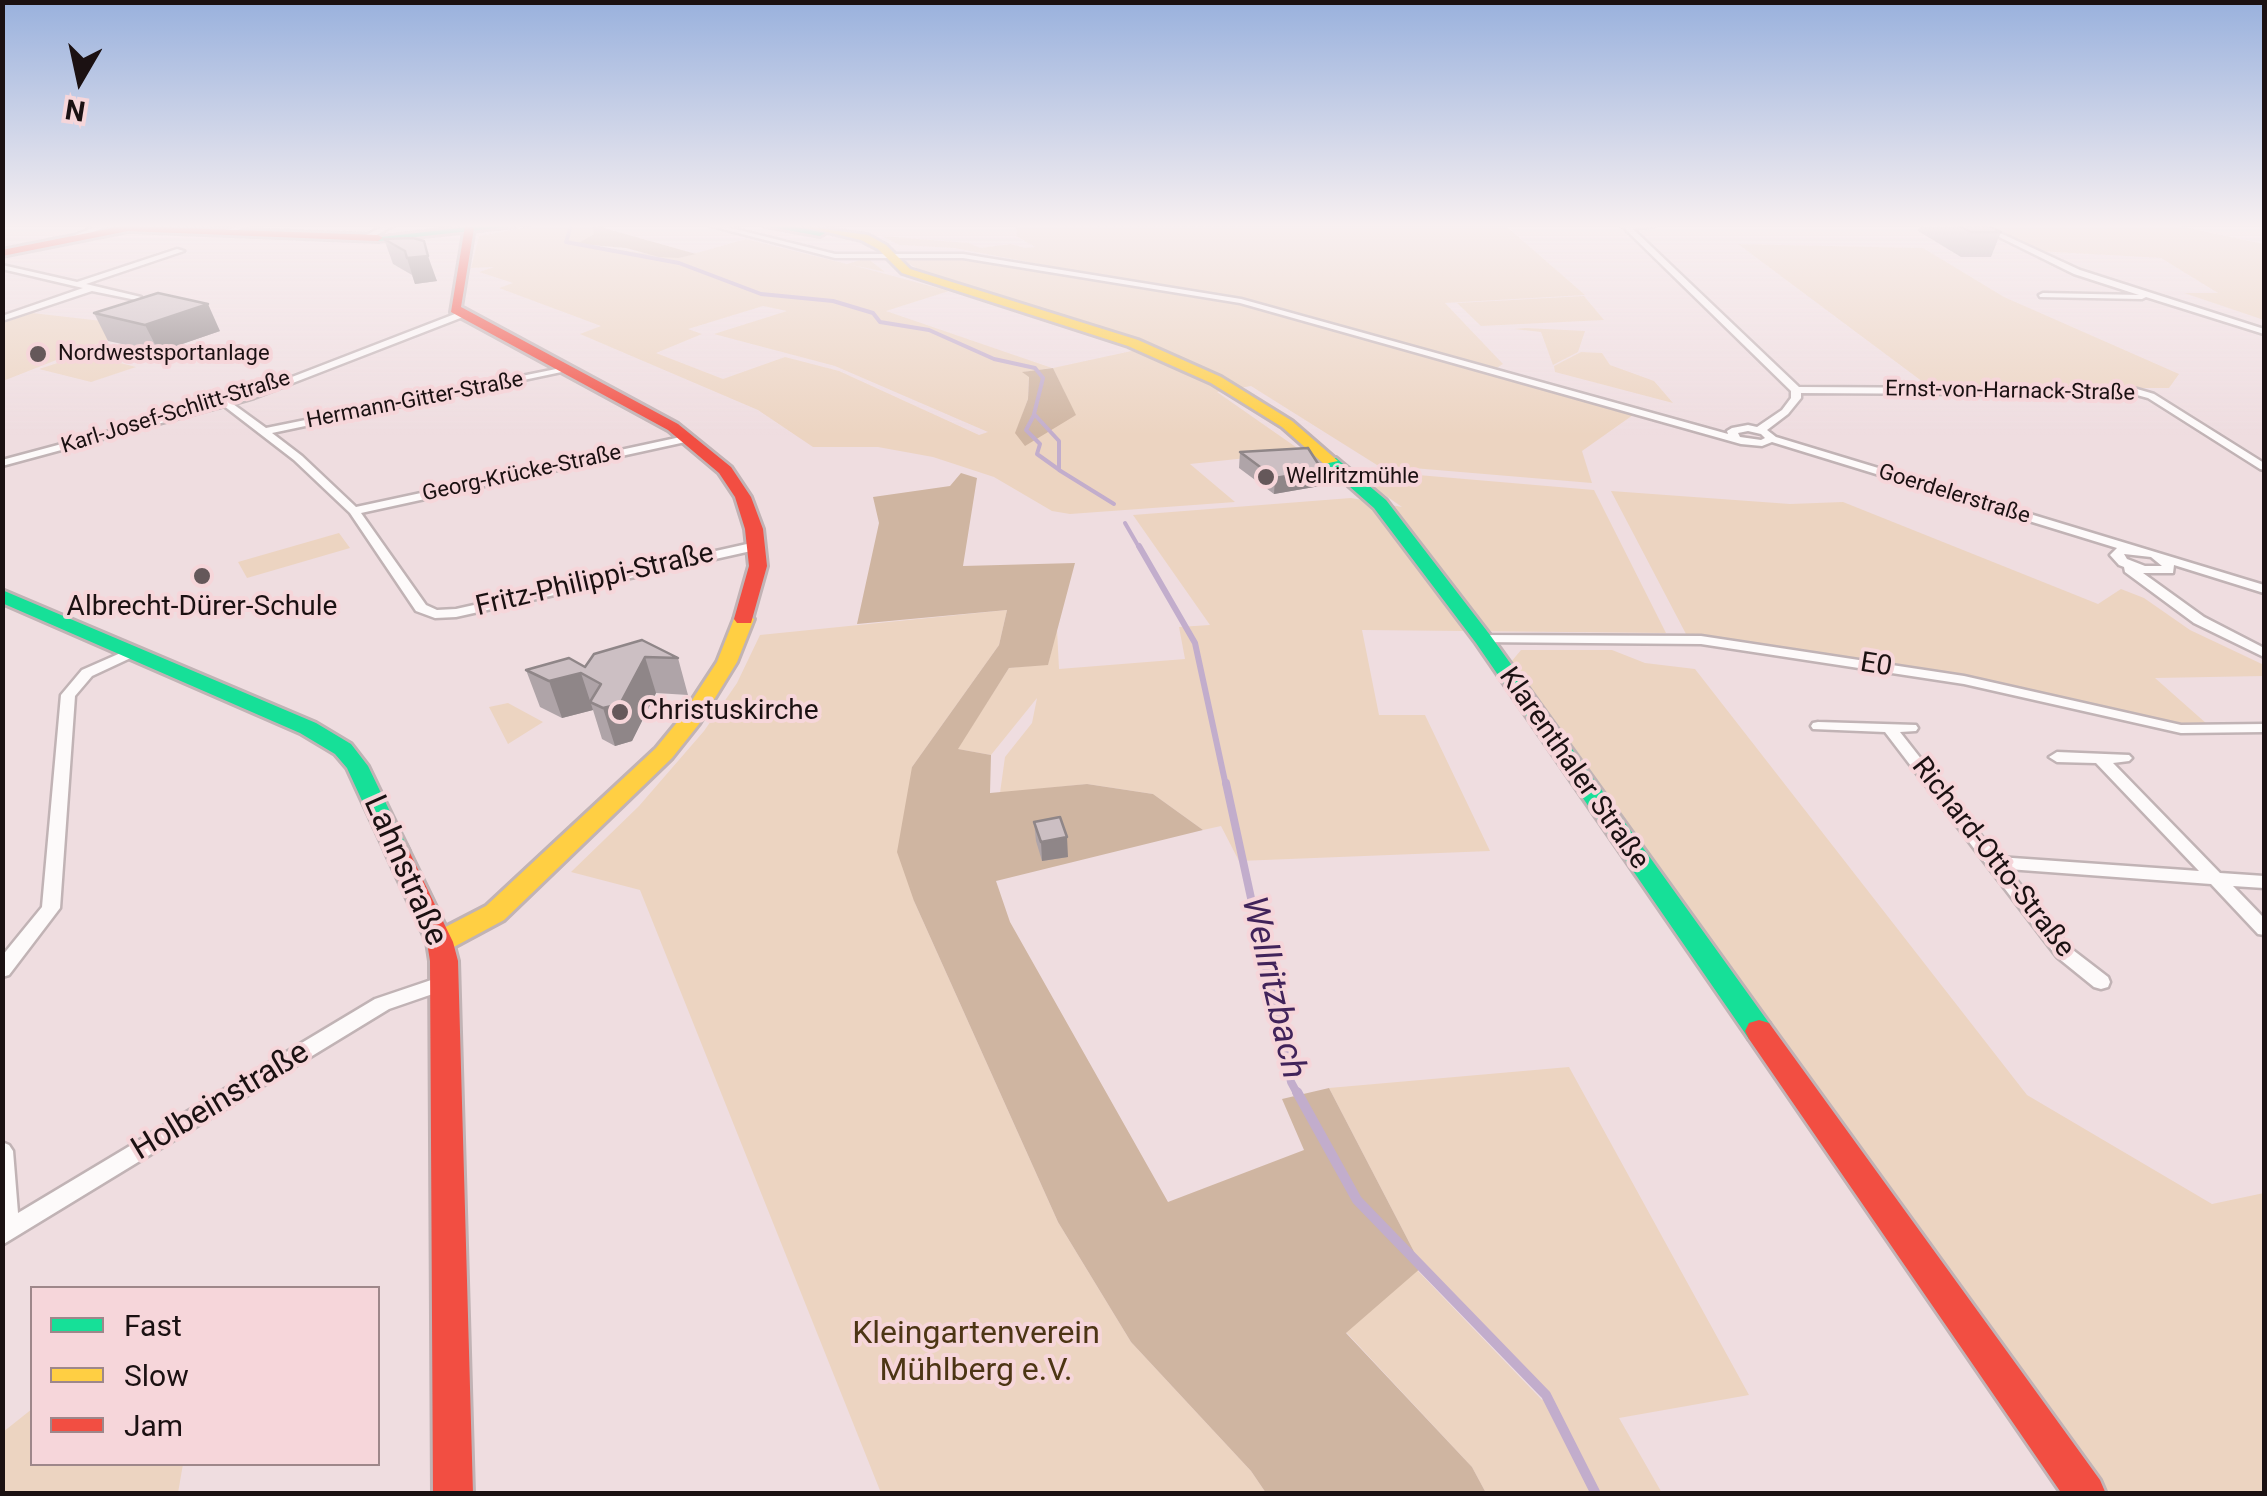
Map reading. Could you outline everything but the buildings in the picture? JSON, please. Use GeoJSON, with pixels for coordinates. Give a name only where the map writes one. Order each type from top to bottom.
{"type":"FeatureCollection","features":[{"type":"Feature","properties":{"kind":"main road"},"geometry":{"type":"LineString","coordinates":[[440,942],[495,913],[522,890],[628,791],[688,724],[738,637],[754,592],[756,546],[750,512],[734,482],[690,438],[460,315],[452,304],[454,296]]}},
{"type":"Feature","properties":{"kind":"main road","name":"Klarenthaler Straße"},"geometry":{"type":"LineString","coordinates":[[984,296],[1121,339],[1190,368],[1249,399],[1326,454],[1380,504],[1483,639],[2086,1494]]}},
{"type":"Feature","properties":{"kind":"main road","name":"Lahnstraße"},"geometry":{"type":"LineString","coordinates":[[2,596],[308,728],[344,749],[357,766],[440,942],[446,982],[453,1494]]}},
{"type":"Feature","properties":{"kind":"street"},"geometry":{"type":"LineString","coordinates":[[2,319],[69,296]]}},
{"type":"Feature","properties":{"kind":"street"},"geometry":{"type":"LineString","coordinates":[[125,296],[138,299]]}},
{"type":"Feature","properties":{"kind":"street","name":"Goerdelerstraße"},"geometry":{"type":"LineString","coordinates":[[1204,296],[1241,302],[1772,440],[2264,588]]}},
{"type":"Feature","properties":{"kind":"street"},"geometry":{"type":"LineString","coordinates":[[1699,296],[1796,390],[1796,398],[1785,412],[1758,437]]}},
{"type":"Feature","properties":{"kind":"street"},"geometry":{"type":"LineString","coordinates":[[2131,296],[2151,296],[2264,332]]}},
{"type":"Feature","properties":{"kind":"street","name":"Karl-Josef-Schlitt-Straße"},"geometry":{"type":"LineString","coordinates":[[2,463],[226,403],[460,315]]}},
{"type":"Feature","properties":{"kind":"street","name":"Hermann-Gitter-Straße"},"geometry":{"type":"LineString","coordinates":[[264,432],[566,370]]}},
{"type":"Feature","properties":{"kind":"street","name":"Ernst-von-Harnack-Straße"},"geometry":{"type":"LineString","coordinates":[[1796,390],[2137,392],[2151,396],[2264,467]]}},
{"type":"Feature","properties":{"kind":"street"},"geometry":{"type":"LineString","coordinates":[[226,403],[298,458],[354,510]]}},
{"type":"Feature","properties":{"kind":"street","name":"Goerdelerstraße"},"geometry":{"type":"LineString","coordinates":[[1758,437],[2087,543],[2120,559],[2264,599]]}},
{"type":"Feature","properties":{"kind":"street","name":"Georg-Krücke-Straße"},"geometry":{"type":"LineString","coordinates":[[354,510],[690,438]]}},
{"type":"Feature","properties":{"kind":"street","name":"Fritz-Philippi-Straße"},"geometry":{"type":"LineString","coordinates":[[354,510],[421,608],[434,614],[456,613],[756,546]]}},
{"type":"Feature","properties":{"kind":"street","name":"Goerdelerstraße"},"geometry":{"type":"LineString","coordinates":[[2120,559],[2122,550],[2137,550]]}},
{"type":"Feature","properties":{"kind":"street"},"geometry":{"type":"LineString","coordinates":[[2155,554],[2168,562],[2170,568],[2155,583],[2178,606]]}},
{"type":"Feature","properties":{"kind":"street"},"geometry":{"type":"LineString","coordinates":[[2120,559],[2178,606],[2264,653]]}},
{"type":"Feature","properties":{"kind":"street","name":"E0"},"geometry":{"type":"LineString","coordinates":[[1483,639],[1702,640],[1964,680],[2181,729],[2264,728]]}},
{"type":"Feature","properties":{"kind":"street"},"geometry":{"type":"LineString","coordinates":[[2,970],[51,908],[68,695],[87,673],[132,652]]}},
{"type":"Feature","properties":{"kind":"street","name":"Richard-Otto-Straße"},"geometry":{"type":"LineString","coordinates":[[1818,726],[1910,728]]}},
{"type":"Feature","properties":{"kind":"street","name":"Richard-Otto-Straße"},"geometry":{"type":"LineString","coordinates":[[1889,728],[2063,952],[2101,982]]}},
{"type":"Feature","properties":{"kind":"street"},"geometry":{"type":"LineString","coordinates":[[2057,758],[2124,758]]}},
{"type":"Feature","properties":{"kind":"street"},"geometry":{"type":"LineString","coordinates":[[2100,758],[2264,928]]}},
{"type":"Feature","properties":{"kind":"street"},"geometry":{"type":"LineString","coordinates":[[1992,862],[2264,882]]}},
{"type":"Feature","properties":{"kind":"street","name":"Holbeinstraße"},"geometry":{"type":"LineString","coordinates":[[5,1233],[382,1004],[446,982]]}},
{"type":"Feature","properties":{"kind":"street"},"geometry":{"type":"LineString","coordinates":[[2,1151],[5,1233]]}},
{"type":"Feature","properties":{"kind":"green space"},"geometry":{"type":"Polygon","coordinates":[[[520,296],[934,296],[886,311],[1052,368],[1024,372],[1029,376],[1028,399],[1016,432],[1075,415],[1053,368],[1150,347],[1002,296],[1571,296],[1445,303],[1503,364],[1487,374],[1633,415],[1582,451],[1592,483],[1377,465],[1251,386],[1217,392],[1303,452],[1190,464],[1235,502],[1070,514],[1052,511],[994,477],[933,457],[878,447],[813,447],[758,410],[580,334],[601,326],[520,296]],[[763,306],[688,329],[702,334],[656,353],[723,379],[785,357],[839,371],[979,435],[988,432],[835,366],[714,334],[787,311],[763,306]]]}},
{"type":"Feature","properties":{"kind":"green space"},"geometry":{"type":"Polygon","coordinates":[[[1584,296],[1604,320],[1481,326],[1457,303],[1584,296]]]}},
{"type":"Feature","properties":{"kind":"green space"},"geometry":{"type":"Polygon","coordinates":[[[1807,296],[2002,296],[2179,374],[2169,388],[1931,388],[1807,296]]]}},
{"type":"Feature","properties":{"kind":"green space"},"geometry":{"type":"Polygon","coordinates":[[[2192,296],[2264,296],[2264,320],[2192,296]]]}},
{"type":"Feature","properties":{"kind":"green space","name":"Nordwestsportanlage"},"geometry":{"type":"Polygon","coordinates":[[[32,313],[143,326],[3,381],[3,323],[32,313]]]}},
{"type":"Feature","properties":{"kind":"green space"},"geometry":{"type":"Polygon","coordinates":[[[1514,329],[1585,331],[1578,352],[1553,365],[1541,332],[1514,329]]]}},
{"type":"Feature","properties":{"kind":"green space"},"geometry":{"type":"Polygon","coordinates":[[[1581,352],[1602,353],[1610,365],[1654,381],[1673,403],[1555,372],[1554,366],[1581,352]]]}},
{"type":"Feature","properties":{"kind":"green space"},"geometry":{"type":"Polygon","coordinates":[[[85,354],[136,367],[91,382],[39,369],[85,354]]]}},
{"type":"Feature","properties":{"kind":"green space"},"geometry":{"type":"Polygon","coordinates":[[[1371,471],[1594,490],[1666,633],[1362,630],[1379,715],[1425,715],[1490,851],[1239,861],[1221,826],[1203,830],[1153,794],[1087,784],[1000,793],[1005,757],[1032,723],[1037,698],[991,755],[957,749],[1009,668],[1048,664],[1057,629],[1059,669],[1185,659],[1179,627],[1210,625],[1133,515],[1351,498],[1402,507],[1359,477],[1371,471]]]}},
{"type":"Feature","properties":{"kind":"green space"},"geometry":{"type":"Polygon","coordinates":[[[1611,491],[1790,504],[1843,502],[2098,604],[2121,589],[2144,598],[2190,630],[2264,665],[2264,676],[2155,678],[2207,724],[2175,725],[1976,679],[1686,634],[1611,491]]]}},
{"type":"Feature","properties":{"kind":"green space"},"geometry":{"type":"Polygon","coordinates":[[[339,533],[350,548],[247,578],[238,562],[339,533]]]}},
{"type":"Feature","properties":{"kind":"green space","name":"Kleingartenverein Mühlberg e.V."},"geometry":{"type":"Polygon","coordinates":[[[1007,610],[999,645],[912,767],[914,901],[1058,1222],[1131,1342],[1251,1471],[1266,1493],[881,1493],[640,890],[571,872],[639,806],[704,731],[737,683],[760,635],[1007,610]]]}},
{"type":"Feature","properties":{"kind":"green space"},"geometry":{"type":"Polygon","coordinates":[[[1521,650],[1612,650],[1645,663],[1695,669],[2027,1095],[2212,1204],[2264,1193],[2264,1493],[2106,1493],[1528,694],[1511,662],[1521,650]]]}},
{"type":"Feature","properties":{"kind":"green space"},"geometry":{"type":"Polygon","coordinates":[[[508,703],[543,722],[508,744],[489,707],[508,703]]]}},
{"type":"Feature","properties":{"kind":"green space"},"geometry":{"type":"Polygon","coordinates":[[[1569,1067],[1749,1395],[1619,1418],[1662,1493],[1486,1493],[1472,1467],[1346,1332],[1417,1270],[1542,1400],[1550,1393],[1422,1267],[1329,1088],[1569,1067]]]}},
{"type":"Feature","properties":{"kind":"green space"},"geometry":{"type":"Polygon","coordinates":[[[30,1411],[30,1466],[183,1466],[178,1493],[3,1493],[3,1432],[30,1411]]]}},
{"type":"Feature","properties":{"kind":"shaded area"},"geometry":{"type":"Polygon","coordinates":[[[1053,368],[1076,415],[1025,446],[1015,433],[1028,399],[1029,377],[1022,372],[1053,368]]]}},
{"type":"Feature","properties":{"kind":"shaded area"},"geometry":{"type":"Polygon","coordinates":[[[961,473],[977,478],[963,566],[1075,563],[1048,665],[1009,668],[958,749],[991,755],[990,793],[1087,784],[1153,794],[1203,830],[996,881],[1010,922],[1168,1202],[1304,1150],[1282,1099],[1329,1088],[1422,1267],[1346,1333],[1472,1467],[1486,1493],[1266,1493],[1251,1471],[1131,1342],[1058,1222],[914,901],[897,852],[912,767],[999,645],[1007,610],[857,624],[879,523],[873,497],[950,486],[961,473]]]}},
{"type":"Feature","properties":{"kind":"waterway","name":"Wellritzbach"},"geometry":{"type":"LineString","coordinates":[[780,296],[833,301],[873,313],[880,322],[929,330],[994,359],[1035,368],[1043,378],[1034,414],[1059,441],[1059,470],[1114,504]]}},
{"type":"Feature","properties":{"kind":"waterway","name":"Wellritzbach"},"geometry":{"type":"LineString","coordinates":[[1034,415],[1026,430],[1040,444],[1037,454],[1058,469]]}},
{"type":"Feature","properties":{"kind":"waterway","name":"Wellritzbach"},"geometry":{"type":"LineString","coordinates":[[1125,523],[1140,549]]}},
{"type":"Feature","properties":{"kind":"waterway","name":"Wellritzbach"},"geometry":{"type":"LineString","coordinates":[[1139,546],[1195,643],[1226,786]]}},
{"type":"Feature","properties":{"kind":"waterway","name":"Wellritzbach"},"geometry":{"type":"LineString","coordinates":[[1226,783],[1291,1082],[1298,1095]]}},
{"type":"Feature","properties":{"kind":"waterway","name":"Wellritzbach"},"geometry":{"type":"LineString","coordinates":[[1297,1092],[1357,1200],[1546,1395],[1596,1494]]}},
{"type":"Feature","properties":{"kind":"traffic: fast"},"geometry":{"type":"LineString","coordinates":[[1330,461],[1380,504],[1483,639],[1759,1031]]}},
{"type":"Feature","properties":{"kind":"traffic: fast"},"geometry":{"type":"LineString","coordinates":[[2,596],[308,728],[343,749],[357,766],[397,851]]}},
{"type":"Feature","properties":{"kind":"traffic: slow"},"geometry":{"type":"LineString","coordinates":[[984,296],[1133,343],[1216,380],[1287,424],[1330,461]]}},
{"type":"Feature","properties":{"kind":"traffic: slow"},"geometry":{"type":"LineString","coordinates":[[440,942],[495,913],[664,753],[688,724],[727,662],[744,619]]}},
{"type":"Feature","properties":{"kind":"traffic: jam"},"geometry":{"type":"LineString","coordinates":[[457,296],[455,309],[673,427],[725,470],[743,497],[754,529],[758,566],[744,619]]}},
{"type":"Feature","properties":{"kind":"traffic: jam"},"geometry":{"type":"LineString","coordinates":[[397,851],[440,942],[444,961],[453,1494]]}},
{"type":"Feature","properties":{"kind":"traffic: jam"},"geometry":{"type":"LineString","coordinates":[[1759,1031],[2086,1494]]}},
{"type":"Feature","properties":{"kind":"place","name":"Nordwestsportanlage"},"geometry":{"type":"Point","coordinates":[38,354]}},
{"type":"Feature","properties":{"kind":"place","name":"Wellritzmühle"},"geometry":{"type":"Point","coordinates":[1266,477]}},
{"type":"Feature","properties":{"kind":"place","name":"Albrecht-Dürer-Schule"},"geometry":{"type":"Point","coordinates":[202,576]}},
{"type":"Feature","properties":{"kind":"place","name":"Christuskirche"},"geometry":{"type":"Point","coordinates":[620,712]}}]}
